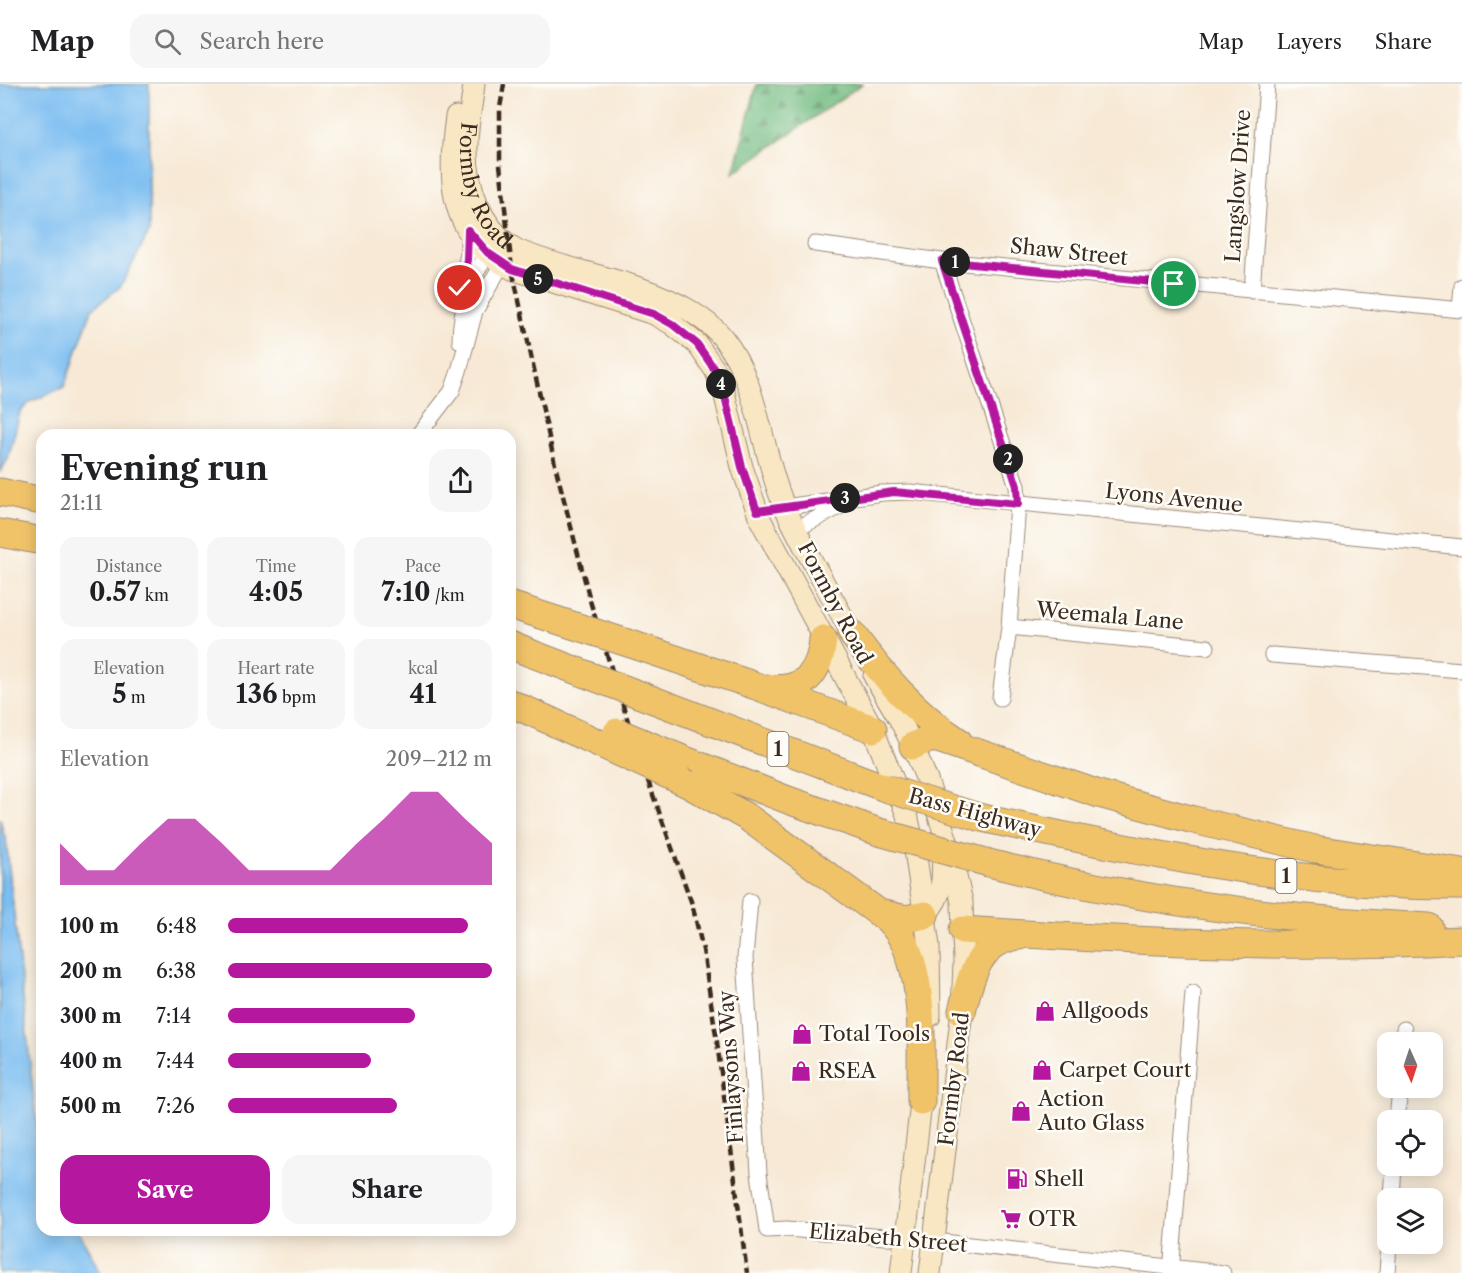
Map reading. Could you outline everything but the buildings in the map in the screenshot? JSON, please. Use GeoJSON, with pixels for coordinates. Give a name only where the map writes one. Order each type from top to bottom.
{"type":"FeatureCollection","features":[{"type":"Feature","properties":{"kind":"highway"},"geometry":{"type":"LineString","coordinates":[[2,492],[36,498]]}},
{"type":"Feature","properties":{"kind":"highway"},"geometry":{"type":"LineString","coordinates":[[0,533],[36,541]]}},
{"type":"Feature","properties":{"kind":"highway"},"geometry":{"type":"LineString","coordinates":[[516,607],[756,686],[873,729]]}},
{"type":"Feature","properties":{"kind":"highway"},"geometry":{"type":"LineString","coordinates":[[852,634],[887,680],[921,714],[960,742],[990,755]]}},
{"type":"Feature","properties":{"kind":"highway"},"geometry":{"type":"LineString","coordinates":[[756,686],[778,689],[795,687],[804,681],[811,676],[819,663],[824,639]]}},
{"type":"Feature","properties":{"kind":"highway","name":"Bass Highway"},"geometry":{"type":"LineString","coordinates":[[520,649],[885,789],[982,818],[1166,857],[1299,878],[1418,886],[1462,886]]}},
{"type":"Feature","properties":{"kind":"highway","name":"Bass Highway"},"geometry":{"type":"LineString","coordinates":[[516,694],[544,710],[680,758],[788,800],[879,831],[989,863],[1112,892],[1192,905],[1346,923],[1462,927]]}},
{"type":"Feature","properties":{"kind":"highway"},"geometry":{"type":"LineString","coordinates":[[516,704],[544,710],[723,802],[755,822],[896,927],[915,967],[921,1101]]}},
{"type":"Feature","properties":{"kind":"highway"},"geometry":{"type":"LineString","coordinates":[[913,746],[928,739],[938,739],[1099,794],[1194,820],[1315,849],[1462,872]]}},
{"type":"Feature","properties":{"kind":"highway"},"geometry":{"type":"LineString","coordinates":[[879,913],[906,919],[929,911]]}},
{"type":"Feature","properties":{"kind":"highway"},"geometry":{"type":"LineString","coordinates":[[963,930],[1146,941],[1309,945],[1379,945],[1462,940]]}},
{"type":"Feature","properties":{"kind":"highway"},"geometry":{"type":"LineString","coordinates":[[962,1011],[975,969],[989,949],[1003,938],[1030,935]]}},
{"type":"Feature","properties":{"kind":"main road","name":"Formby Road"},"geometry":{"type":"LineString","coordinates":[[468,84],[456,113],[451,163],[453,196],[468,230],[542,280],[654,314],[683,332],[705,354],[723,388],[742,467],[757,511],[770,540],[873,729],[907,815],[921,886],[929,911],[931,996],[929,1037],[900,1273]]}},
{"type":"Feature","properties":{"kind":"main road","name":"Formby Road"},"geometry":{"type":"LineString","coordinates":[[474,84],[467,144],[469,168],[477,204],[499,249]]}},
{"type":"Feature","properties":{"kind":"main road","name":"Formby Road"},"geometry":{"type":"LineString","coordinates":[[499,249],[517,250],[668,300],[697,316],[723,337],[748,387],[773,478],[785,507],[913,746],[956,870],[962,902],[963,930],[962,1011],[930,1273]]}},
{"type":"Feature","properties":{"kind":"main road"},"geometry":{"type":"LineString","coordinates":[[705,354],[723,337]]}},
{"type":"Feature","properties":{"kind":"main road"},"geometry":{"type":"LineString","coordinates":[[757,511],[785,507]]}},
{"type":"Feature","properties":{"kind":"main road"},"geometry":{"type":"LineString","coordinates":[[770,540],[796,529]]}},
{"type":"Feature","properties":{"kind":"main road"},"geometry":{"type":"LineString","coordinates":[[873,729],[913,746],[901,774],[907,815]]}},
{"type":"Feature","properties":{"kind":"main road"},"geometry":{"type":"LineString","coordinates":[[941,822],[943,880],[940,893],[929,911],[963,930]]}},
{"type":"Feature","properties":{"kind":"main road","name":"Elizabeth Street"},"geometry":{"type":"LineString","coordinates":[[905,1240],[934,1241]]}},
{"type":"Feature","properties":{"kind":"street","name":"Langslow Drive"},"geometry":{"type":"LineString","coordinates":[[1252,291],[1267,84]]}},
{"type":"Feature","properties":{"kind":"street"},"geometry":{"type":"LineString","coordinates":[[459,371],[458,300],[467,260],[468,230]]}},
{"type":"Feature","properties":{"kind":"street","name":"Shaw Street"},"geometry":{"type":"LineString","coordinates":[[815,244],[942,261],[1461,310]]}},
{"type":"Feature","properties":{"kind":"street"},"geometry":{"type":"LineString","coordinates":[[460,330],[466,299],[473,281],[499,249]]}},
{"type":"Feature","properties":{"kind":"street"},"geometry":{"type":"LineString","coordinates":[[423,429],[446,400],[459,371],[475,311],[499,249]]}},
{"type":"Feature","properties":{"kind":"street"},"geometry":{"type":"LineString","coordinates":[[942,261],[1017,486],[1018,504],[1009,627],[1000,698]]}},
{"type":"Feature","properties":{"kind":"street"},"geometry":{"type":"LineString","coordinates":[[1461,310],[1462,286]]}},
{"type":"Feature","properties":{"kind":"street","name":"Lyons Avenue"},"geometry":{"type":"LineString","coordinates":[[785,507],[882,493],[910,492],[1462,547]]}},
{"type":"Feature","properties":{"kind":"street","name":"Lyons Avenue"},"geometry":{"type":"LineString","coordinates":[[796,529],[852,501],[882,493]]}},
{"type":"Feature","properties":{"kind":"street","name":"Weemala Lane"},"geometry":{"type":"LineString","coordinates":[[1009,627],[1207,646]]}},
{"type":"Feature","properties":{"kind":"street"},"geometry":{"type":"LineString","coordinates":[[1272,655],[1462,670]]}},
{"type":"Feature","properties":{"kind":"street","name":"Finlaysons Way"},"geometry":{"type":"LineString","coordinates":[[750,901],[745,958],[759,1173],[766,1230]]}},
{"type":"Feature","properties":{"kind":"street"},"geometry":{"type":"LineString","coordinates":[[1171,1270],[1193,993]]}},
{"type":"Feature","properties":{"kind":"street","name":"Elizabeth Street"},"geometry":{"type":"LineString","coordinates":[[766,1230],[787,1229],[905,1240]]}},
{"type":"Feature","properties":{"kind":"street","name":"Elizabeth Street"},"geometry":{"type":"LineString","coordinates":[[934,1241],[1171,1270],[1223,1273]]}},
{"type":"Feature","properties":{"kind":"street"},"geometry":{"type":"LineString","coordinates":[[1387,1273],[1388,1254]]}},
{"type":"Feature","properties":{"kind":"green space"},"geometry":{"type":"Polygon","coordinates":[[[757,84],[862,84],[733,173],[757,84]]]}},
{"type":"Feature","properties":{"kind":"water"},"geometry":{"type":"Polygon","coordinates":[[[0,84],[149,84],[149,232],[121,286],[92,309],[64,387],[30,402],[20,412],[8,459],[0,472],[0,84]]]}},
{"type":"Feature","properties":{"kind":"water"},"geometry":{"type":"Polygon","coordinates":[[[0,818],[6,839],[36,1116],[36,1236],[81,1236],[101,1273],[0,1273],[0,818]]]}},
{"type":"Feature","properties":{"kind":"railway"},"geometry":{"type":"LineString","coordinates":[[504,84],[500,108],[500,165],[512,269],[556,469],[591,604],[638,753],[692,904],[703,950],[747,1273]]}},
{"type":"Feature","properties":{"kind":"place","name":"Allgoods"},"geometry":{"type":"Point","coordinates":[1045,1011]}},
{"type":"Feature","properties":{"kind":"place","name":"Total Tools"},"geometry":{"type":"Point","coordinates":[802,1034]}},
{"type":"Feature","properties":{"kind":"place","name":"Carpet Court"},"geometry":{"type":"Point","coordinates":[1042,1070]}},
{"type":"Feature","properties":{"kind":"place","name":"RSEA"},"geometry":{"type":"Point","coordinates":[801,1071]}},
{"type":"Feature","properties":{"kind":"place","name":"Action Auto Glass"},"geometry":{"type":"Point","coordinates":[1021,1111]}},
{"type":"Feature","properties":{"kind":"place","name":"Shell"},"geometry":{"type":"Point","coordinates":[1017,1179]}},
{"type":"Feature","properties":{"kind":"place","name":"OTR"},"geometry":{"type":"Point","coordinates":[1011,1219]}},
{"type":"Feature","properties":{"kind":"route"},"geometry":{"type":"LineString","coordinates":[[460,288],[467,260],[468,230],[480,246],[512,269],[654,314],[683,332],[705,354],[723,388],[742,467],[757,511],[894,492],[1018,504],[1017,486],[942,261],[1174,284]]}}]}
